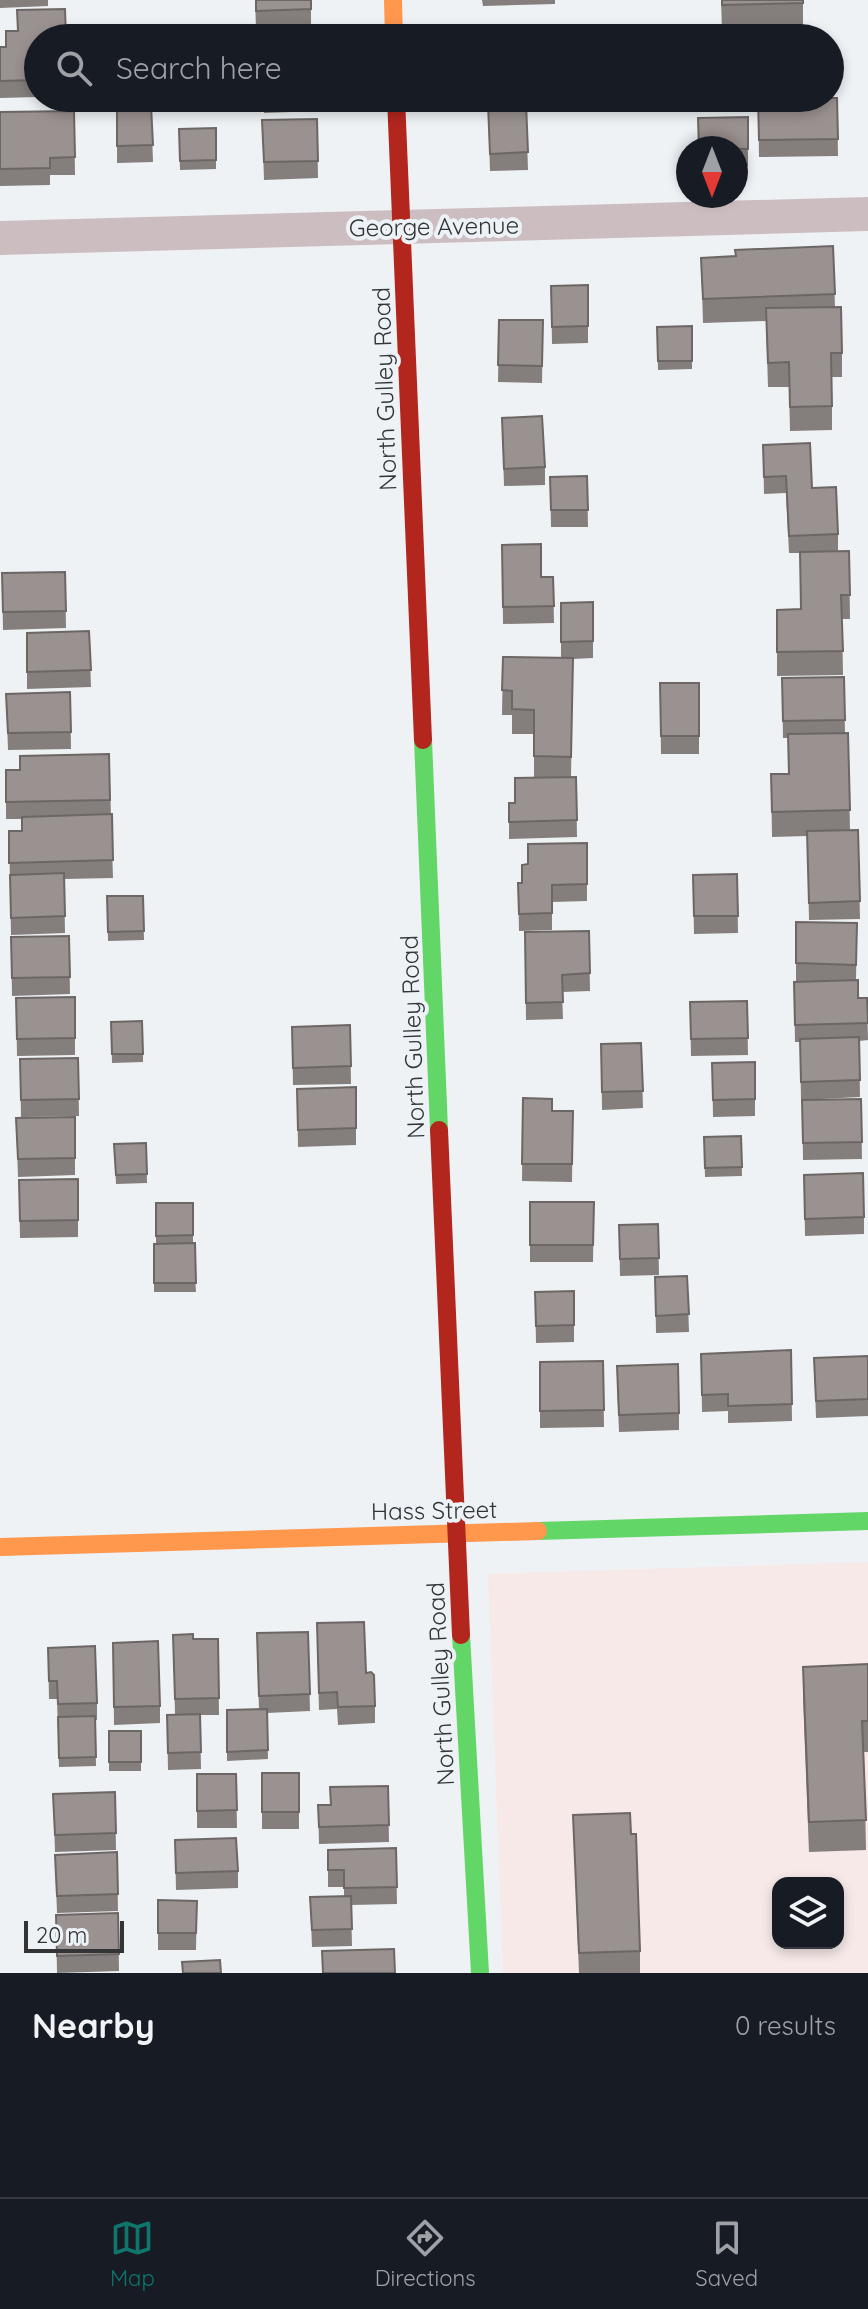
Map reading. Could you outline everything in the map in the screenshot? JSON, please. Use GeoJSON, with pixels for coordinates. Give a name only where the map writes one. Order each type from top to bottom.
{"type":"FeatureCollection","features":[{"type":"Feature","properties":{"kind":"street"},"geometry":{"type":"LineString","coordinates":[[393,0],[394,24]]}},
{"type":"Feature","properties":{"kind":"street","name":"North Gulley Road"},"geometry":{"type":"LineString","coordinates":[[397,112],[457,1534],[480,1973]]}},
{"type":"Feature","properties":{"kind":"street","name":"George Avenue"},"geometry":{"type":"LineString","coordinates":[[0,238],[868,214]]}},
{"type":"Feature","properties":{"kind":"street","name":"Hass Street"},"geometry":{"type":"LineString","coordinates":[[0,1547],[868,1521]]}},
{"type":"Feature","properties":{"kind":"shaded area"},"geometry":{"type":"Polygon","coordinates":[[[868,1562],[868,1973],[503,1973],[488,1574],[868,1562]]]}},
{"type":"Feature","properties":{"kind":"building"},"geometry":{"type":"Polygon","coordinates":[[[256,0],[311,0],[311,9],[256,11],[256,0]]]}},
{"type":"Feature","properties":{"kind":"building"},"geometry":{"type":"Polygon","coordinates":[[[722,0],[803,0],[803,3],[722,5],[722,0]]]}},
{"type":"Feature","properties":{"kind":"building"},"geometry":{"type":"Polygon","coordinates":[[[65,9],[66,24],[24,24],[24,80],[0,81],[0,47],[6,47],[6,31],[18,31],[17,10],[65,9]]]}},
{"type":"Feature","properties":{"kind":"building"},"geometry":{"type":"Polygon","coordinates":[[[0,112],[74,112],[75,157],[50,158],[50,168],[0,169],[0,112]]]}},
{"type":"Feature","properties":{"kind":"building"},"geometry":{"type":"Polygon","coordinates":[[[117,112],[151,112],[153,145],[117,146],[117,112]]]}},
{"type":"Feature","properties":{"kind":"building"},"geometry":{"type":"Polygon","coordinates":[[[488,112],[526,112],[528,152],[490,154],[488,112]]]}},
{"type":"Feature","properties":{"kind":"building"},"geometry":{"type":"Polygon","coordinates":[[[758,112],[837,112],[838,139],[759,140],[758,112]]]}},
{"type":"Feature","properties":{"kind":"building"},"geometry":{"type":"Polygon","coordinates":[[[748,117],[748,136],[699,136],[698,118],[748,117]]]}},
{"type":"Feature","properties":{"kind":"building"},"geometry":{"type":"Polygon","coordinates":[[[317,119],[318,161],[264,162],[262,120],[317,119]]]}},
{"type":"Feature","properties":{"kind":"building"},"geometry":{"type":"Polygon","coordinates":[[[216,128],[216,160],[180,161],[179,129],[216,128]]]}},
{"type":"Feature","properties":{"kind":"building"},"geometry":{"type":"Polygon","coordinates":[[[833,246],[835,294],[703,299],[701,258],[736,256],[735,250],[833,246]]]}},
{"type":"Feature","properties":{"kind":"building"},"geometry":{"type":"Polygon","coordinates":[[[588,285],[588,326],[552,327],[551,286],[588,285]]]}},
{"type":"Feature","properties":{"kind":"building"},"geometry":{"type":"Polygon","coordinates":[[[841,307],[842,353],[831,353],[832,406],[790,407],[789,362],[768,363],[766,308],[841,307]]]}},
{"type":"Feature","properties":{"kind":"building"},"geometry":{"type":"Polygon","coordinates":[[[499,320],[543,320],[542,366],[498,365],[499,320]]]}},
{"type":"Feature","properties":{"kind":"building"},"geometry":{"type":"Polygon","coordinates":[[[692,326],[692,361],[658,361],[657,327],[692,326]]]}},
{"type":"Feature","properties":{"kind":"building"},"geometry":{"type":"Polygon","coordinates":[[[542,416],[545,467],[504,469],[502,418],[542,416]]]}},
{"type":"Feature","properties":{"kind":"building"},"geometry":{"type":"Polygon","coordinates":[[[810,443],[812,488],[836,487],[838,534],[789,536],[786,476],[764,477],[763,445],[810,443]]]}},
{"type":"Feature","properties":{"kind":"building"},"geometry":{"type":"Polygon","coordinates":[[[587,476],[588,510],[551,510],[550,477],[587,476]]]}},
{"type":"Feature","properties":{"kind":"building"},"geometry":{"type":"Polygon","coordinates":[[[541,544],[541,577],[553,577],[554,606],[503,607],[502,545],[541,544]]]}},
{"type":"Feature","properties":{"kind":"building"},"geometry":{"type":"Polygon","coordinates":[[[849,551],[850,595],[841,595],[843,651],[777,652],[777,610],[801,609],[800,552],[849,551]]]}},
{"type":"Feature","properties":{"kind":"building"},"geometry":{"type":"Polygon","coordinates":[[[65,572],[66,611],[3,612],[2,573],[65,572]]]}},
{"type":"Feature","properties":{"kind":"building"},"geometry":{"type":"Polygon","coordinates":[[[593,602],[593,641],[561,642],[561,603],[593,602]]]}},
{"type":"Feature","properties":{"kind":"building"},"geometry":{"type":"Polygon","coordinates":[[[89,631],[91,670],[27,672],[27,633],[89,631]]]}},
{"type":"Feature","properties":{"kind":"building"},"geometry":{"type":"Polygon","coordinates":[[[503,657],[573,658],[571,757],[534,756],[534,710],[512,709],[512,691],[502,690],[503,657]]]}},
{"type":"Feature","properties":{"kind":"building"},"geometry":{"type":"Polygon","coordinates":[[[844,677],[845,720],[783,721],[782,678],[844,677]]]}},
{"type":"Feature","properties":{"kind":"building"},"geometry":{"type":"Polygon","coordinates":[[[660,683],[699,683],[699,736],[661,736],[660,683]]]}},
{"type":"Feature","properties":{"kind":"building"},"geometry":{"type":"Polygon","coordinates":[[[70,692],[71,732],[8,733],[6,694],[70,692]]]}},
{"type":"Feature","properties":{"kind":"building"},"geometry":{"type":"Polygon","coordinates":[[[848,733],[850,810],[772,812],[771,774],[789,774],[788,734],[848,733]]]}},
{"type":"Feature","properties":{"kind":"building"},"geometry":{"type":"Polygon","coordinates":[[[109,754],[110,800],[6,802],[6,770],[20,770],[20,756],[109,754]]]}},
{"type":"Feature","properties":{"kind":"building"},"geometry":{"type":"Polygon","coordinates":[[[576,777],[577,820],[509,822],[509,803],[515,803],[515,778],[576,777]]]}},
{"type":"Feature","properties":{"kind":"building"},"geometry":{"type":"Polygon","coordinates":[[[112,814],[113,860],[9,863],[9,831],[22,831],[22,817],[112,814]]]}},
{"type":"Feature","properties":{"kind":"building"},"geometry":{"type":"Polygon","coordinates":[[[858,830],[860,901],[809,903],[807,831],[858,830]]]}},
{"type":"Feature","properties":{"kind":"building"},"geometry":{"type":"Polygon","coordinates":[[[587,843],[587,884],[552,885],[552,913],[519,914],[518,883],[522,883],[522,865],[528,864],[528,844],[587,843]]]}},
{"type":"Feature","properties":{"kind":"building"},"geometry":{"type":"Polygon","coordinates":[[[64,873],[65,916],[11,918],[10,875],[64,873]]]}},
{"type":"Feature","properties":{"kind":"building"},"geometry":{"type":"Polygon","coordinates":[[[737,874],[738,916],[694,916],[693,875],[737,874]]]}},
{"type":"Feature","properties":{"kind":"building"},"geometry":{"type":"Polygon","coordinates":[[[107,896],[143,896],[144,931],[108,932],[107,896]]]}},
{"type":"Feature","properties":{"kind":"building"},"geometry":{"type":"Polygon","coordinates":[[[796,922],[857,923],[856,965],[796,963],[796,922]]]}},
{"type":"Feature","properties":{"kind":"building"},"geometry":{"type":"Polygon","coordinates":[[[589,931],[590,973],[562,975],[563,1002],[526,1003],[525,932],[589,931]]]}},
{"type":"Feature","properties":{"kind":"building"},"geometry":{"type":"Polygon","coordinates":[[[69,936],[70,977],[12,978],[11,937],[69,936]]]}},
{"type":"Feature","properties":{"kind":"building"},"geometry":{"type":"Polygon","coordinates":[[[858,980],[858,998],[867,998],[868,1023],[795,1025],[794,982],[858,980]]]}},
{"type":"Feature","properties":{"kind":"building"},"geometry":{"type":"Polygon","coordinates":[[[75,997],[75,1038],[17,1039],[16,998],[75,997]]]}},
{"type":"Feature","properties":{"kind":"building"},"geometry":{"type":"Polygon","coordinates":[[[747,1001],[748,1038],[691,1039],[690,1002],[747,1001]]]}},
{"type":"Feature","properties":{"kind":"building"},"geometry":{"type":"Polygon","coordinates":[[[142,1021],[143,1054],[112,1054],[111,1022],[142,1021]]]}},
{"type":"Feature","properties":{"kind":"building"},"geometry":{"type":"Polygon","coordinates":[[[350,1025],[351,1066],[293,1068],[292,1027],[350,1025]]]}},
{"type":"Feature","properties":{"kind":"building"},"geometry":{"type":"Polygon","coordinates":[[[859,1037],[860,1080],[801,1082],[800,1039],[859,1037]]]}},
{"type":"Feature","properties":{"kind":"building"},"geometry":{"type":"Polygon","coordinates":[[[641,1043],[643,1091],[602,1092],[601,1044],[641,1043]]]}},
{"type":"Feature","properties":{"kind":"building"},"geometry":{"type":"Polygon","coordinates":[[[78,1058],[79,1099],[21,1100],[20,1059],[78,1058]]]}},
{"type":"Feature","properties":{"kind":"building"},"geometry":{"type":"Polygon","coordinates":[[[755,1062],[755,1099],[713,1100],[712,1063],[755,1062]]]}},
{"type":"Feature","properties":{"kind":"building"},"geometry":{"type":"Polygon","coordinates":[[[356,1087],[356,1128],[298,1130],[297,1089],[356,1087]]]}},
{"type":"Feature","properties":{"kind":"building"},"geometry":{"type":"Polygon","coordinates":[[[523,1098],[552,1099],[552,1111],[573,1111],[572,1164],[522,1164],[523,1098]]]}},
{"type":"Feature","properties":{"kind":"building"},"geometry":{"type":"Polygon","coordinates":[[[861,1099],[862,1142],[803,1143],[802,1100],[861,1099]]]}},
{"type":"Feature","properties":{"kind":"building"},"geometry":{"type":"Polygon","coordinates":[[[75,1117],[75,1158],[18,1159],[16,1118],[75,1117]]]}},
{"type":"Feature","properties":{"kind":"building"},"geometry":{"type":"Polygon","coordinates":[[[741,1136],[742,1167],[705,1168],[704,1137],[741,1136]]]}},
{"type":"Feature","properties":{"kind":"building"},"geometry":{"type":"Polygon","coordinates":[[[146,1143],[147,1174],[116,1175],[114,1144],[146,1143]]]}},
{"type":"Feature","properties":{"kind":"building"},"geometry":{"type":"Polygon","coordinates":[[[863,1173],[864,1217],[805,1219],[804,1175],[863,1173]]]}},
{"type":"Feature","properties":{"kind":"building"},"geometry":{"type":"Polygon","coordinates":[[[78,1179],[78,1220],[20,1221],[19,1180],[78,1179]]]}},
{"type":"Feature","properties":{"kind":"building"},"geometry":{"type":"Polygon","coordinates":[[[530,1202],[594,1202],[593,1245],[530,1245],[530,1202]]]}},
{"type":"Feature","properties":{"kind":"building"},"geometry":{"type":"Polygon","coordinates":[[[156,1203],[193,1203],[193,1235],[156,1236],[156,1203]]]}},
{"type":"Feature","properties":{"kind":"building"},"geometry":{"type":"Polygon","coordinates":[[[658,1224],[659,1258],[620,1259],[619,1225],[658,1224]]]}},
{"type":"Feature","properties":{"kind":"building"},"geometry":{"type":"Polygon","coordinates":[[[195,1243],[196,1283],[154,1283],[154,1244],[195,1243]]]}},
{"type":"Feature","properties":{"kind":"building"},"geometry":{"type":"Polygon","coordinates":[[[687,1276],[689,1314],[656,1316],[655,1277],[687,1276]]]}},
{"type":"Feature","properties":{"kind":"building"},"geometry":{"type":"Polygon","coordinates":[[[574,1291],[574,1325],[536,1326],[535,1292],[574,1291]]]}},
{"type":"Feature","properties":{"kind":"building"},"geometry":{"type":"Polygon","coordinates":[[[791,1350],[792,1404],[728,1406],[728,1394],[702,1395],[701,1354],[791,1350]]]}},
{"type":"Feature","properties":{"kind":"building"},"geometry":{"type":"Polygon","coordinates":[[[868,1356],[868,1399],[816,1401],[814,1358],[868,1356]]]}},
{"type":"Feature","properties":{"kind":"building"},"geometry":{"type":"Polygon","coordinates":[[[603,1361],[604,1410],[540,1411],[540,1362],[603,1361]]]}},
{"type":"Feature","properties":{"kind":"building"},"geometry":{"type":"Polygon","coordinates":[[[678,1364],[679,1413],[619,1415],[617,1366],[678,1364]]]}},
{"type":"Feature","properties":{"kind":"building"},"geometry":{"type":"Polygon","coordinates":[[[364,1622],[366,1673],[374,1675],[375,1706],[338,1707],[337,1692],[319,1693],[317,1623],[364,1622]]]}},
{"type":"Feature","properties":{"kind":"building"},"geometry":{"type":"Polygon","coordinates":[[[308,1632],[310,1694],[259,1696],[257,1633],[308,1632]]]}},
{"type":"Feature","properties":{"kind":"building"},"geometry":{"type":"Polygon","coordinates":[[[193,1634],[193,1639],[218,1639],[219,1698],[175,1699],[173,1635],[193,1634]]]}},
{"type":"Feature","properties":{"kind":"building"},"geometry":{"type":"Polygon","coordinates":[[[158,1641],[160,1706],[114,1707],[113,1643],[158,1641]]]}},
{"type":"Feature","properties":{"kind":"building"},"geometry":{"type":"Polygon","coordinates":[[[95,1646],[97,1703],[58,1704],[57,1681],[49,1681],[48,1648],[95,1646]]]}},
{"type":"Feature","properties":{"kind":"building"},"geometry":{"type":"Polygon","coordinates":[[[868,1664],[868,1721],[862,1721],[866,1820],[809,1822],[803,1667],[868,1664]]]}},
{"type":"Feature","properties":{"kind":"building"},"geometry":{"type":"Polygon","coordinates":[[[267,1709],[268,1750],[227,1752],[227,1710],[267,1709]]]}},
{"type":"Feature","properties":{"kind":"building"},"geometry":{"type":"Polygon","coordinates":[[[200,1714],[201,1752],[168,1753],[167,1715],[200,1714]]]}},
{"type":"Feature","properties":{"kind":"building"},"geometry":{"type":"Polygon","coordinates":[[[95,1716],[96,1757],[59,1758],[58,1717],[95,1716]]]}},
{"type":"Feature","properties":{"kind":"building"},"geometry":{"type":"Polygon","coordinates":[[[109,1731],[141,1731],[141,1762],[109,1762],[109,1731]]]}},
{"type":"Feature","properties":{"kind":"building"},"geometry":{"type":"Polygon","coordinates":[[[262,1773],[299,1773],[299,1812],[262,1812],[262,1773]]]}},
{"type":"Feature","properties":{"kind":"building"},"geometry":{"type":"Polygon","coordinates":[[[197,1774],[236,1774],[237,1810],[197,1811],[197,1774]]]}},
{"type":"Feature","properties":{"kind":"building"},"geometry":{"type":"Polygon","coordinates":[[[388,1786],[389,1825],[319,1827],[318,1805],[331,1805],[330,1787],[388,1786]]]}},
{"type":"Feature","properties":{"kind":"building"},"geometry":{"type":"Polygon","coordinates":[[[115,1792],[116,1833],[55,1835],[53,1794],[115,1792]]]}},
{"type":"Feature","properties":{"kind":"building"},"geometry":{"type":"Polygon","coordinates":[[[630,1813],[631,1834],[636,1834],[640,1951],[579,1953],[573,1815],[630,1813]]]}},
{"type":"Feature","properties":{"kind":"building"},"geometry":{"type":"Polygon","coordinates":[[[236,1838],[238,1871],[176,1873],[175,1840],[236,1838]]]}},
{"type":"Feature","properties":{"kind":"building"},"geometry":{"type":"Polygon","coordinates":[[[396,1848],[397,1887],[344,1888],[344,1870],[328,1870],[328,1850],[396,1848]]]}},
{"type":"Feature","properties":{"kind":"building"},"geometry":{"type":"Polygon","coordinates":[[[117,1852],[118,1894],[57,1896],[55,1855],[117,1852]]]}},
{"type":"Feature","properties":{"kind":"building"},"geometry":{"type":"Polygon","coordinates":[[[351,1896],[352,1929],[312,1930],[310,1897],[351,1896]]]}},
{"type":"Feature","properties":{"kind":"building"},"geometry":{"type":"Polygon","coordinates":[[[158,1900],[197,1901],[196,1933],[158,1933],[158,1900]]]}},
{"type":"Feature","properties":{"kind":"building"},"geometry":{"type":"Polygon","coordinates":[[[118,1913],[119,1954],[57,1956],[56,1915],[118,1913]]]}},
{"type":"Feature","properties":{"kind":"building"},"geometry":{"type":"Polygon","coordinates":[[[394,1949],[395,1973],[323,1973],[322,1951],[394,1949]]]}},
{"type":"Feature","properties":{"kind":"building"},"geometry":{"type":"Polygon","coordinates":[[[220,1960],[221,1973],[183,1973],[182,1962],[220,1960]]]}},
{"type":"Feature","properties":{"kind":"traffic: fast"},"geometry":{"type":"LineString","coordinates":[[423,740],[439,1130]]}},
{"type":"Feature","properties":{"kind":"traffic: fast"},"geometry":{"type":"LineString","coordinates":[[538,1531],[868,1521]]}},
{"type":"Feature","properties":{"kind":"traffic: fast"},"geometry":{"type":"LineString","coordinates":[[461,1635],[480,1973]]}},
{"type":"Feature","properties":{"kind":"traffic: slow"},"geometry":{"type":"LineString","coordinates":[[393,0],[394,24]]}},
{"type":"Feature","properties":{"kind":"traffic: slow"},"geometry":{"type":"LineString","coordinates":[[0,1547],[538,1531]]}},
{"type":"Feature","properties":{"kind":"traffic: jam"},"geometry":{"type":"LineString","coordinates":[[397,112],[423,740]]}},
{"type":"Feature","properties":{"kind":"traffic: jam"},"geometry":{"type":"LineString","coordinates":[[439,1130],[461,1635]]}}]}
